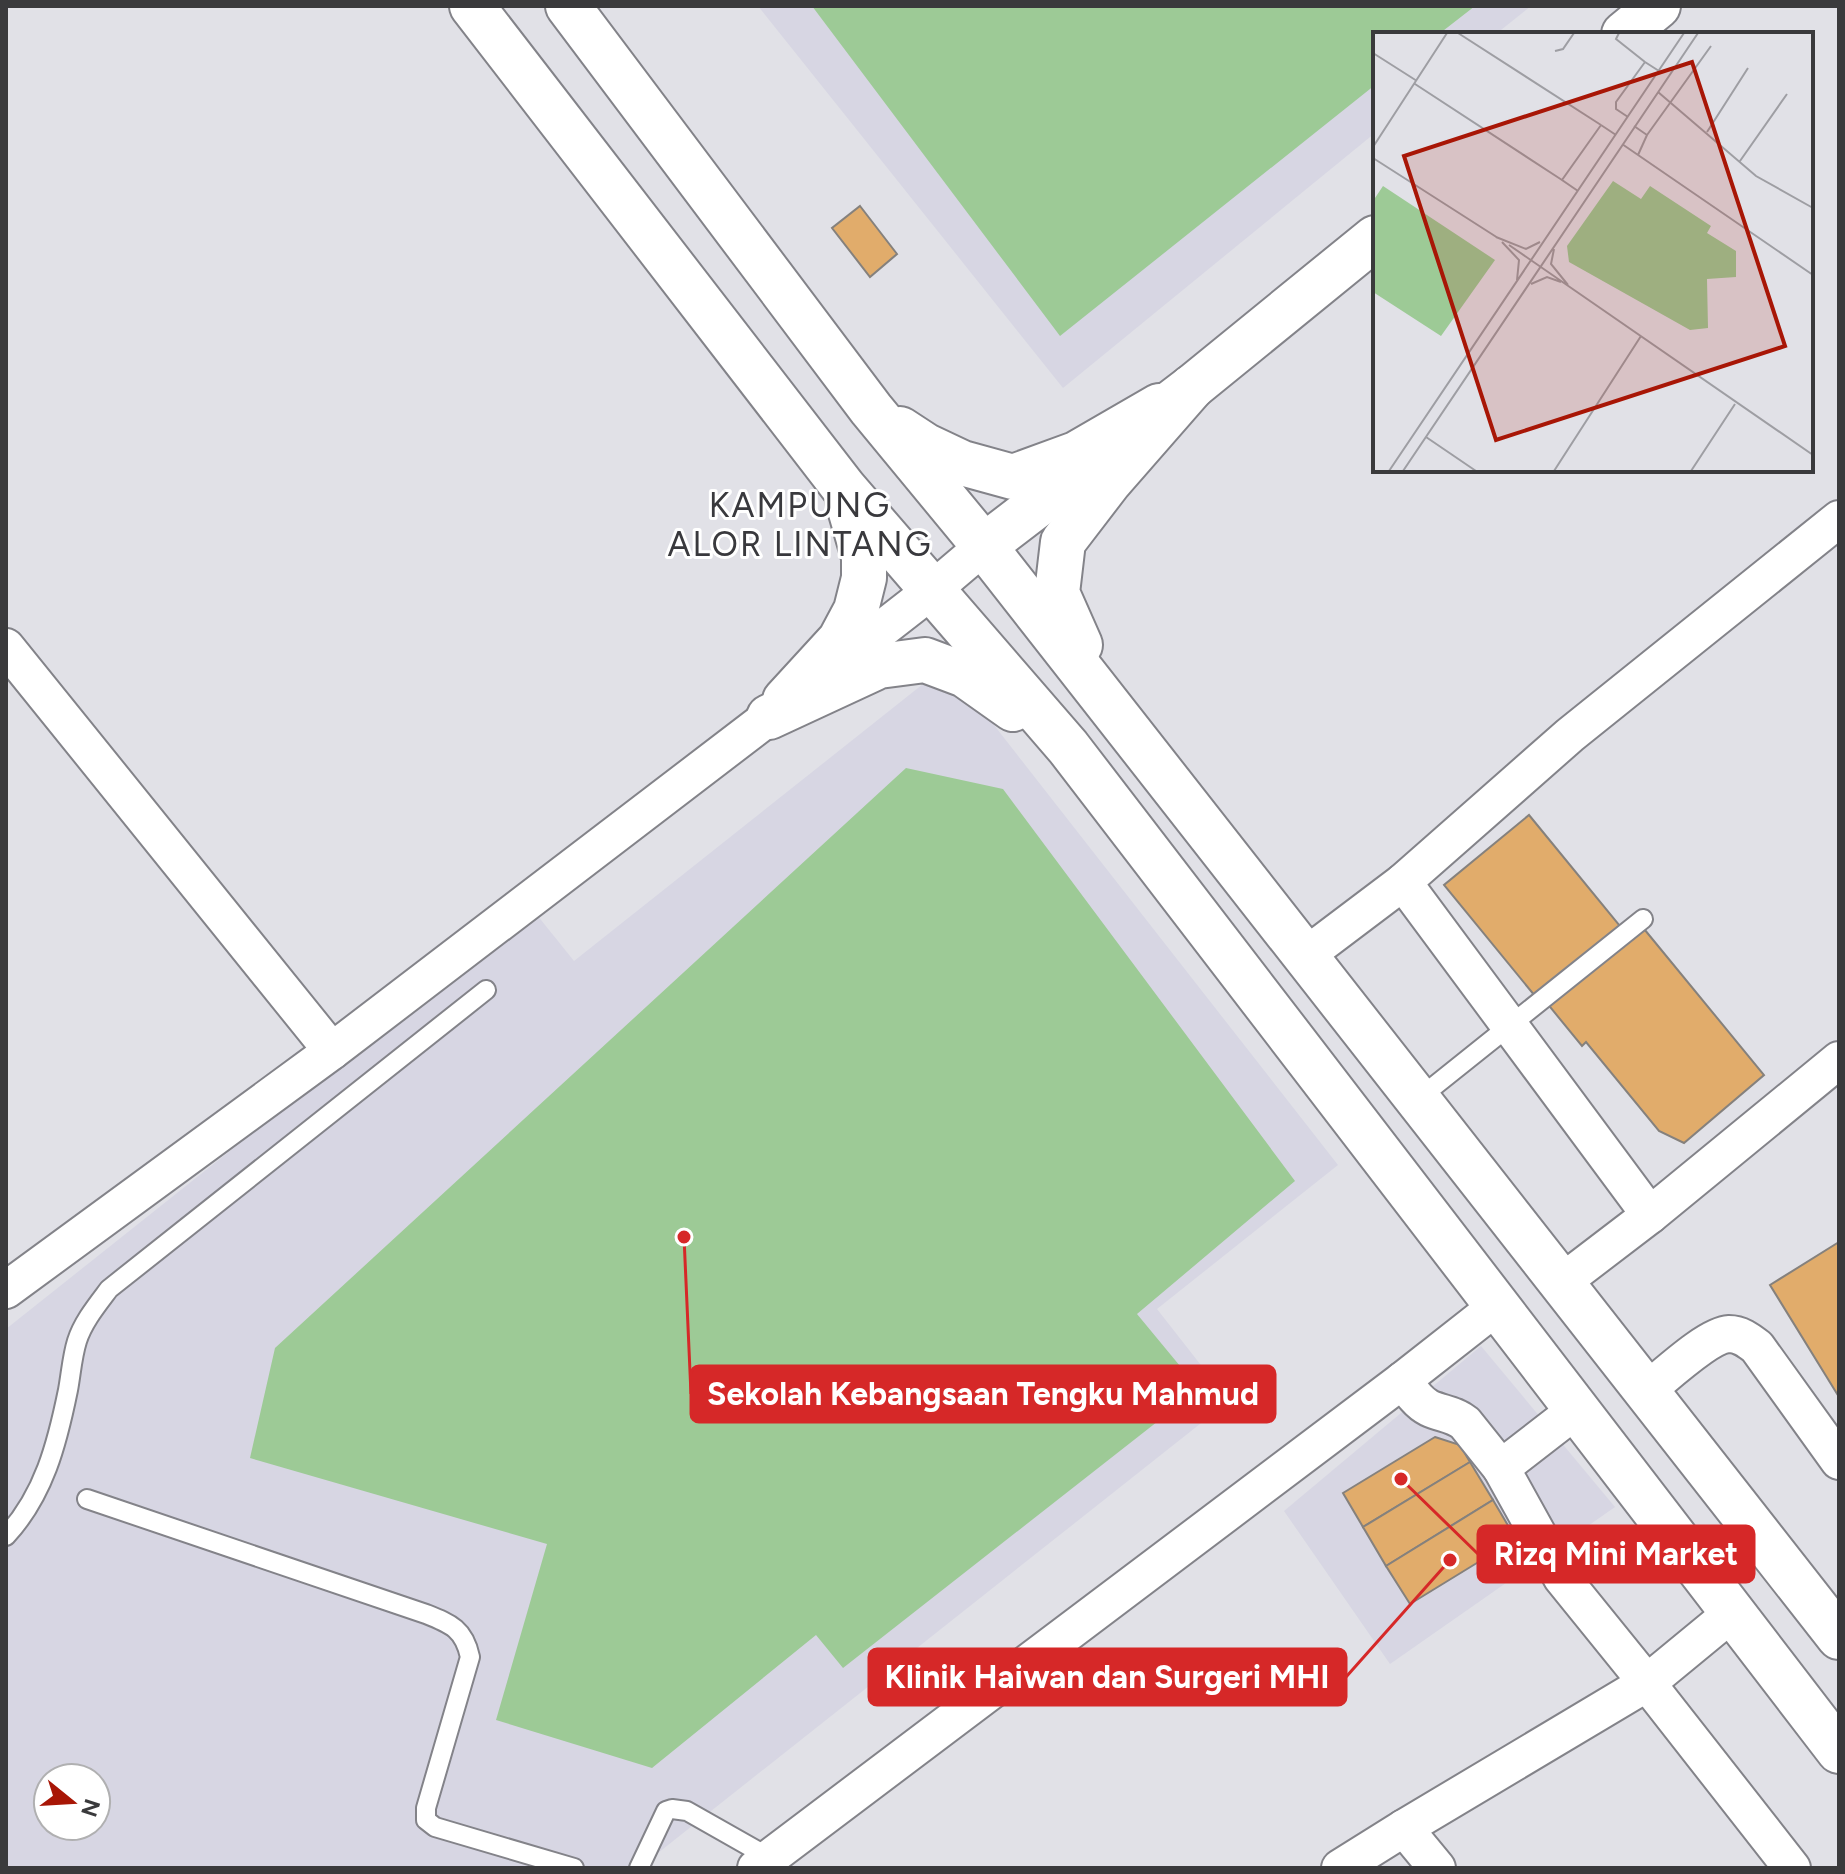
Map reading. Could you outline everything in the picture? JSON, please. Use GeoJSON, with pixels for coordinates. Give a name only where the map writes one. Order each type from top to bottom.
{"type":"FeatureCollection","features":[{"type":"Feature","properties":{"kind":"main road"},"geometry":{"type":"LineString","coordinates":[[472,6],[844,488],[1068,747],[1839,1751]]}},
{"type":"Feature","properties":{"kind":"main road"},"geometry":{"type":"LineString","coordinates":[[568,6],[871,409],[984,546],[1839,1637]]}},
{"type":"Feature","properties":{"kind":"main road"},"geometry":{"type":"LineString","coordinates":[[1626,32],[1658,6]]}},
{"type":"Feature","properties":{"kind":"main road"},"geometry":{"type":"LineString","coordinates":[[984,546],[1192,387],[1373,240]]}},
{"type":"Feature","properties":{"kind":"main road"},"geometry":{"type":"LineString","coordinates":[[871,409],[926,446],[962,463],[1013,477],[1076,454],[1192,387]]}},
{"type":"Feature","properties":{"kind":"main road"},"geometry":{"type":"LineString","coordinates":[[1106,701],[1057,593],[1063,542],[1109,482],[1192,387]]}},
{"type":"Feature","properties":{"kind":"main road"},"geometry":{"type":"LineString","coordinates":[[769,717],[840,640],[856,610],[864,578],[864,557],[844,488]]}},
{"type":"Feature","properties":{"kind":"main road"},"geometry":{"type":"LineString","coordinates":[[769,717],[879,666],[925,660],[965,675],[1068,747]]}},
{"type":"Feature","properties":{"kind":"street"},"geometry":{"type":"LineString","coordinates":[[1305,956],[1403,882],[1570,735],[1839,519]]}},
{"type":"Feature","properties":{"kind":"street"},"geometry":{"type":"LineString","coordinates":[[6,1290],[332,1051],[769,717],[984,546]]}},
{"type":"Feature","properties":{"kind":"street"},"geometry":{"type":"LineString","coordinates":[[6,647],[332,1051]]}},
{"type":"Feature","properties":{"kind":"street"},"geometry":{"type":"LineString","coordinates":[[1403,882],[1650,1215]]}},
{"type":"Feature","properties":{"kind":"street"},"geometry":{"type":"LineString","coordinates":[[1561,1283],[1650,1215],[1839,1060]]}},
{"type":"Feature","properties":{"kind":"street"},"geometry":{"type":"LineString","coordinates":[[763,1863],[1496,1307]]}},
{"type":"Feature","properties":{"kind":"street"},"geometry":{"type":"LineString","coordinates":[[1646,1391],[1713,1338],[1737,1335],[1757,1347],[1839,1461]]}},
{"type":"Feature","properties":{"kind":"street"},"geometry":{"type":"LineString","coordinates":[[1403,1380],[1414,1396],[1427,1407],[1458,1417],[1465,1423],[1501,1468],[1562,1578],[1792,1868]]}},
{"type":"Feature","properties":{"kind":"street"},"geometry":{"type":"LineString","coordinates":[[1501,1468],[1576,1410]]}},
{"type":"Feature","properties":{"kind":"street"},"geometry":{"type":"LineString","coordinates":[[1340,1868],[1647,1683],[1732,1613]]}},
{"type":"Feature","properties":{"kind":"street"},"geometry":{"type":"LineString","coordinates":[[1404,1828],[1437,1868]]}},
{"type":"Feature","properties":{"kind":"lane"},"geometry":{"type":"LineString","coordinates":[[1418,1099],[1643,919]]}},
{"type":"Feature","properties":{"kind":"lane"},"geometry":{"type":"LineString","coordinates":[[6,1536],[30,1505],[46,1474],[59,1434],[77,1340],[109,1289],[486,990]]}},
{"type":"Feature","properties":{"kind":"lane"},"geometry":{"type":"LineString","coordinates":[[87,1499],[451,1625],[467,1643],[470,1657],[426,1808],[426,1820],[435,1827],[574,1868]]}},
{"type":"Feature","properties":{"kind":"lane"},"geometry":{"type":"LineString","coordinates":[[639,1868],[666,1811],[672,1809],[687,1811],[763,1863]]}},
{"type":"Feature","properties":{"kind":"shaded area"},"geometry":{"type":"Polygon","coordinates":[[[758,6],[1531,6],[1498,32],[1373,32],[1373,135],[1063,388],[758,6]]]}},
{"type":"Feature","properties":{"kind":"shaded area"},"geometry":{"type":"Polygon","coordinates":[[[947,665],[1338,1165],[1157,1309],[1229,1401],[639,1868],[6,1868],[6,1329],[533,910],[574,961],[947,665]]]}},
{"type":"Feature","properties":{"kind":"shaded area"},"geometry":{"type":"Polygon","coordinates":[[[1481,1346],[1615,1507],[1390,1664],[1284,1511],[1481,1346]]]}},
{"type":"Feature","properties":{"kind":"green space"},"geometry":{"type":"Polygon","coordinates":[[[812,6],[1475,6],[1442,32],[1373,32],[1373,87],[1060,336],[812,6]]]}},
{"type":"Feature","properties":{"kind":"green space"},"geometry":{"type":"Polygon","coordinates":[[[906,768],[1003,789],[1295,1181],[1137,1314],[1199,1389],[843,1668],[816,1635],[652,1768],[496,1720],[547,1544],[250,1458],[275,1348],[906,768]]]}},
{"type":"Feature","properties":{"kind":"building"},"geometry":{"type":"Polygon","coordinates":[[[860,206],[897,254],[870,277],[832,228],[860,206]]]}},
{"type":"Feature","properties":{"kind":"building"},"geometry":{"type":"Polygon","coordinates":[[[1529,815],[1620,926],[1535,996],[1444,885],[1529,815]]]}},
{"type":"Feature","properties":{"kind":"building"},"geometry":{"type":"Polygon","coordinates":[[[1640,924],[1764,1075],[1684,1143],[1659,1131],[1586,1042],[1582,1046],[1546,1002],[1640,924]]]}},
{"type":"Feature","properties":{"kind":"building"},"geometry":{"type":"Polygon","coordinates":[[[1839,1242],[1839,1397],[1770,1285],[1839,1242]]]}},
{"type":"Feature","properties":{"kind":"building"},"geometry":{"type":"Polygon","coordinates":[[[1435,1437],[1460,1445],[1470,1462],[1363,1527],[1343,1493],[1435,1437]]]}},
{"type":"Feature","properties":{"kind":"building"},"geometry":{"type":"Polygon","coordinates":[[[1470,1462],[1493,1500],[1386,1566],[1363,1527],[1470,1462]]]}},
{"type":"Feature","properties":{"kind":"building"},"geometry":{"type":"Polygon","coordinates":[[[1493,1500],[1516,1539],[1410,1604],[1386,1566],[1493,1500]]]}},
{"type":"Feature","properties":{"kind":"place","name":"Sekolah Kebangsaan Tengku Mahmud"},"geometry":{"type":"Point","coordinates":[684,1237]}},
{"type":"Feature","properties":{"kind":"place","name":"Rizq Mini Market"},"geometry":{"type":"Point","coordinates":[1401,1479]}},
{"type":"Feature","properties":{"kind":"place","name":"Klinik Haiwan dan Surgeri MHI"},"geometry":{"type":"Point","coordinates":[1450,1560]}},
{"type":"Feature","properties":{"kind":"district","name":"KAMPUNG ALOR LINTANG"},"geometry":{"type":"Point","coordinates":[800,524]}}]}
